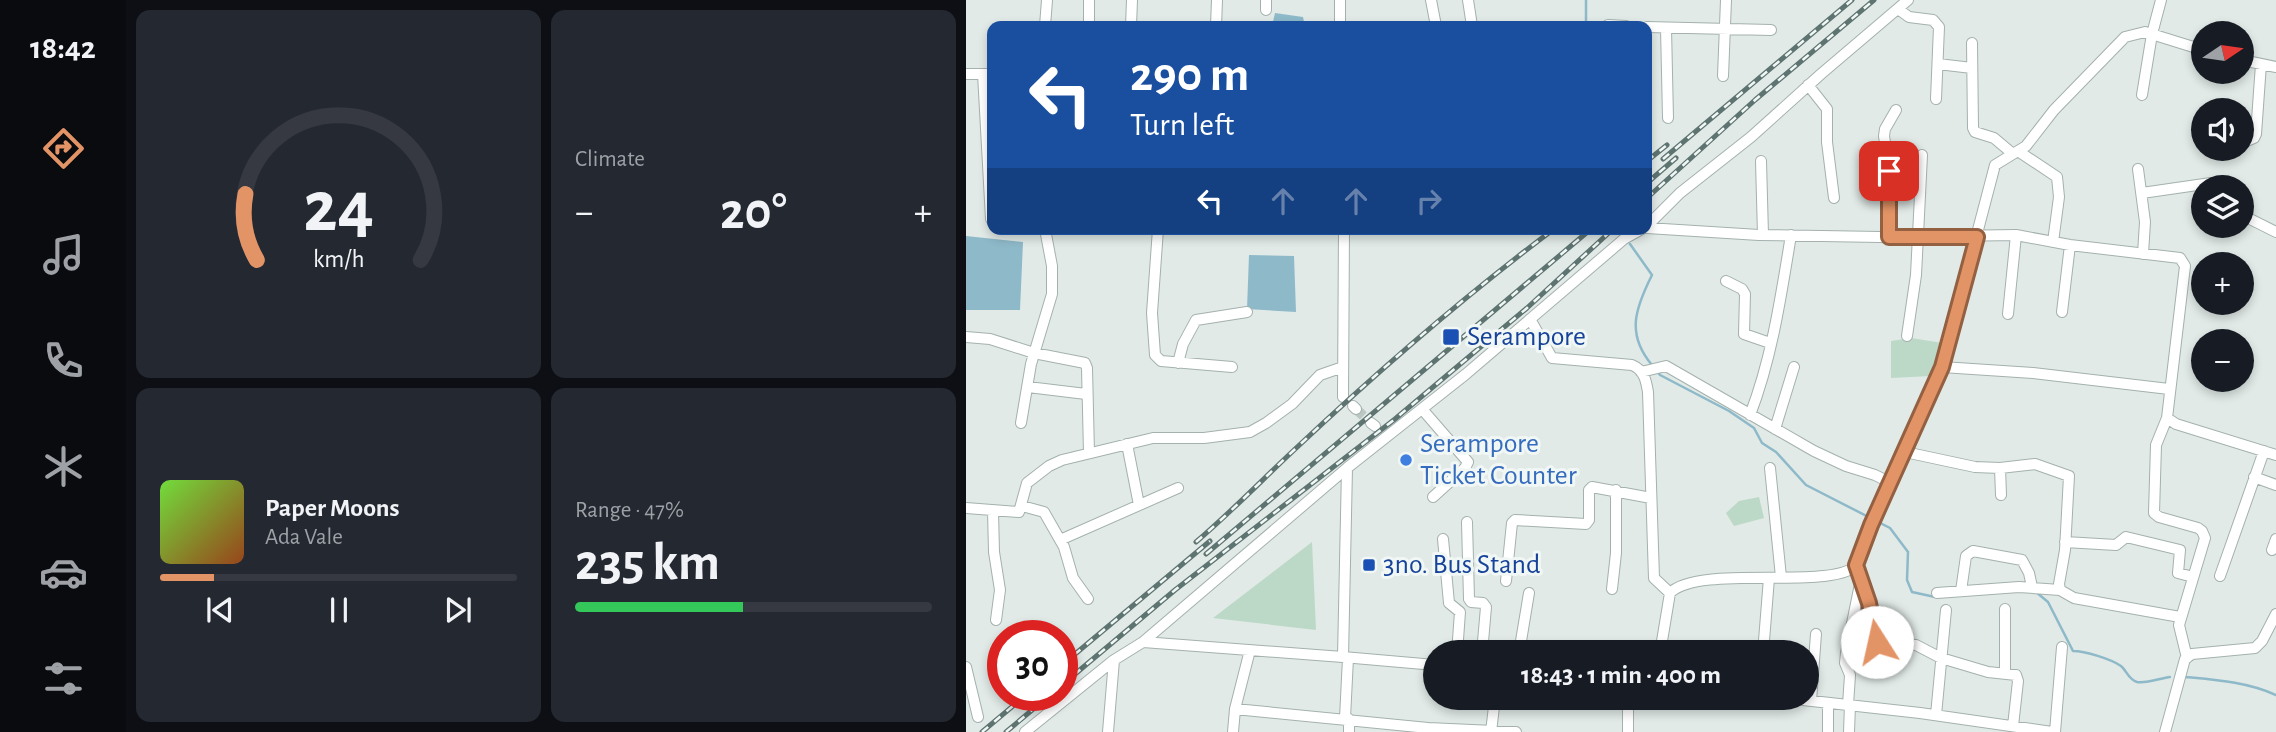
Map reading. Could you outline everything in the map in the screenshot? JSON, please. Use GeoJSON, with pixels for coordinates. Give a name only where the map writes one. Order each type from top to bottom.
{"type":"FeatureCollection","features":[{"type":"Feature","properties":{"kind":"street"},"geometry":{"type":"LineString","coordinates":[[1045,21],[1046,0]]}},
{"type":"Feature","properties":{"kind":"street"},"geometry":{"type":"LineString","coordinates":[[1131,21],[1132,0]]}},
{"type":"Feature","properties":{"kind":"street"},"geometry":{"type":"LineString","coordinates":[[1216,21],[1217,0]]}},
{"type":"Feature","properties":{"kind":"street"},"geometry":{"type":"LineString","coordinates":[[1340,0],[1340,21]]}},
{"type":"Feature","properties":{"kind":"street"},"geometry":{"type":"LineString","coordinates":[[1431,0],[1435,21]]}},
{"type":"Feature","properties":{"kind":"street"},"geometry":{"type":"LineString","coordinates":[[1468,0],[1471,21]]}},
{"type":"Feature","properties":{"kind":"street"},"geometry":{"type":"LineString","coordinates":[[1723,76],[1726,0]]}},
{"type":"Feature","properties":{"kind":"street"},"geometry":{"type":"LineString","coordinates":[[1652,221],[1681,193],[1751,137],[1908,0]]}},
{"type":"Feature","properties":{"kind":"street"},"geometry":{"type":"LineString","coordinates":[[2142,95],[2152,34],[2161,0]]}},
{"type":"Feature","properties":{"kind":"street"},"geometry":{"type":"LineString","coordinates":[[1089,1],[1089,21]]}},
{"type":"Feature","properties":{"kind":"street"},"geometry":{"type":"LineString","coordinates":[[1898,9],[1909,17],[1933,20],[1938,24],[1940,30],[1936,99]]}},
{"type":"Feature","properties":{"kind":"street"},"geometry":{"type":"LineString","coordinates":[[1652,27],[1771,30]]}},
{"type":"Feature","properties":{"kind":"street"},"geometry":{"type":"LineString","coordinates":[[1666,28],[1668,118]]}},
{"type":"Feature","properties":{"kind":"street"},"geometry":{"type":"LineString","coordinates":[[1662,640],[1670,593],[1678,586],[1745,578],[1828,575],[1856,565],[1873,520],[1942,367],[1993,167],[2026,146],[2054,110],[2125,37],[2137,33],[2152,34],[2191,46]]}},
{"type":"Feature","properties":{"kind":"street"},"geometry":{"type":"LineString","coordinates":[[1972,43],[1973,130],[1994,138],[2057,177],[2059,197],[2053,242]]}},
{"type":"Feature","properties":{"kind":"street"},"geometry":{"type":"LineString","coordinates":[[2254,63],[2276,67]]}},
{"type":"Feature","properties":{"kind":"street"},"geometry":{"type":"LineString","coordinates":[[1938,64],[1972,68]]}},
{"type":"Feature","properties":{"kind":"street"},"geometry":{"type":"LineString","coordinates":[[2254,138],[2261,64]]}},
{"type":"Feature","properties":{"kind":"street"},"geometry":{"type":"LineString","coordinates":[[966,74],[987,74]]}},
{"type":"Feature","properties":{"kind":"street"},"geometry":{"type":"LineString","coordinates":[[1808,85],[1827,109],[1827,142],[1834,198]]}},
{"type":"Feature","properties":{"kind":"street"},"geometry":{"type":"LineString","coordinates":[[1889,237],[1888,191],[1891,176],[1884,136],[1896,110]]}},
{"type":"Feature","properties":{"kind":"street"},"geometry":{"type":"LineString","coordinates":[[1907,336],[1916,275],[1922,155]]}},
{"type":"Feature","properties":{"kind":"street"},"geometry":{"type":"LineString","coordinates":[[1761,161],[1763,235]]}},
{"type":"Feature","properties":{"kind":"street"},"geometry":{"type":"LineString","coordinates":[[2138,169],[2145,222],[2143,254]]}},
{"type":"Feature","properties":{"kind":"street"},"geometry":{"type":"LineString","coordinates":[[2142,193],[2191,186]]}},
{"type":"Feature","properties":{"kind":"street"},"geometry":{"type":"LineString","coordinates":[[2254,221],[2276,232]]}},
{"type":"Feature","properties":{"kind":"street"},"geometry":{"type":"LineString","coordinates":[[1652,228],[1763,235],[2015,235],[2070,245],[2180,258],[2184,262],[2167,418],[2156,445],[2154,513],[2202,531],[2205,538],[2180,617],[2179,632],[2187,658]]}},
{"type":"Feature","properties":{"kind":"street"},"geometry":{"type":"LineString","coordinates":[[1021,423],[1034,353],[1052,294],[1053,283],[1046,235]]}},
{"type":"Feature","properties":{"kind":"street"},"geometry":{"type":"LineString","coordinates":[[1158,235],[1152,313],[1153,350],[1157,359],[1232,367]]}},
{"type":"Feature","properties":{"kind":"street"},"geometry":{"type":"LineString","coordinates":[[1343,397],[1344,235]]}},
{"type":"Feature","properties":{"kind":"street"},"geometry":{"type":"LineString","coordinates":[[1025,732],[1114,660],[1143,642],[1347,468],[1632,235]]}},
{"type":"Feature","properties":{"kind":"street"},"geometry":{"type":"LineString","coordinates":[[1750,415],[1759,391],[1770,343],[1791,235]]}},
{"type":"Feature","properties":{"kind":"street"},"geometry":{"type":"LineString","coordinates":[[2008,314],[2015,235]]}},
{"type":"Feature","properties":{"kind":"street"},"geometry":{"type":"LineString","coordinates":[[2062,312],[2070,245]]}},
{"type":"Feature","properties":{"kind":"street"},"geometry":{"type":"LineString","coordinates":[[1726,281],[1742,289],[1745,294],[1744,334],[1770,343]]}},
{"type":"Feature","properties":{"kind":"street"},"geometry":{"type":"LineString","coordinates":[[1178,362],[1183,344],[1196,320],[1247,312]]}},
{"type":"Feature","properties":{"kind":"street"},"geometry":{"type":"LineString","coordinates":[[1530,319],[1552,358],[1632,365],[1641,372],[1648,392],[1654,578],[1670,593]]}},
{"type":"Feature","properties":{"kind":"street"},"geometry":{"type":"LineString","coordinates":[[966,337],[990,340],[1034,353],[1085,363],[1089,453]]}},
{"type":"Feature","properties":{"kind":"street"},"geometry":{"type":"LineString","coordinates":[[1641,372],[1666,366],[1814,451],[1891,483]]}},
{"type":"Feature","properties":{"kind":"street"},"geometry":{"type":"LineString","coordinates":[[966,508],[1019,512],[1025,489],[1031,479],[1056,463],[1089,453],[1153,438],[1204,438],[1250,432],[1292,404],[1320,376],[1343,367]]}},
{"type":"Feature","properties":{"kind":"street"},"geometry":{"type":"LineString","coordinates":[[1775,429],[1794,367]]}},
{"type":"Feature","properties":{"kind":"street"},"geometry":{"type":"LineString","coordinates":[[1942,367],[2033,373],[2169,389]]}},
{"type":"Feature","properties":{"kind":"street"},"geometry":{"type":"LineString","coordinates":[[1028,387],[1086,394]]}},
{"type":"Feature","properties":{"kind":"street"},"geometry":{"type":"LineString","coordinates":[[1422,409],[1468,462],[1465,468],[1433,497]]}},
{"type":"Feature","properties":{"kind":"street"},"geometry":{"type":"LineString","coordinates":[[2167,418],[2176,424],[2276,455]]}},
{"type":"Feature","properties":{"kind":"street"},"geometry":{"type":"LineString","coordinates":[[1127,444],[1139,505]]}},
{"type":"Feature","properties":{"kind":"street"},"geometry":{"type":"LineString","coordinates":[[2220,576],[2264,451]]}},
{"type":"Feature","properties":{"kind":"street"},"geometry":{"type":"LineString","coordinates":[[1905,452],[1975,467],[2000,468],[2035,464],[2069,476],[2060,590]]}},
{"type":"Feature","properties":{"kind":"street"},"geometry":{"type":"LineString","coordinates":[[1347,468],[1345,658],[1349,732]]}},
{"type":"Feature","properties":{"kind":"street"},"geometry":{"type":"LineString","coordinates":[[1770,468],[1781,577]]}},
{"type":"Feature","properties":{"kind":"street"},"geometry":{"type":"LineString","coordinates":[[2000,468],[2001,495]]}},
{"type":"Feature","properties":{"kind":"street"},"geometry":{"type":"LineString","coordinates":[[2255,477],[2276,485]]}},
{"type":"Feature","properties":{"kind":"street"},"geometry":{"type":"LineString","coordinates":[[1506,581],[1512,523],[1515,520],[1584,525],[1589,520],[1590,489],[1594,487],[1651,498]]}},
{"type":"Feature","properties":{"kind":"street"},"geometry":{"type":"LineString","coordinates":[[1060,540],[1178,488]]}},
{"type":"Feature","properties":{"kind":"street"},"geometry":{"type":"LineString","coordinates":[[1612,589],[1616,553],[1616,490]]}},
{"type":"Feature","properties":{"kind":"street"},"geometry":{"type":"LineString","coordinates":[[1022,506],[1042,510],[1060,540],[1073,578],[1088,599]]}},
{"type":"Feature","properties":{"kind":"street"},"geometry":{"type":"LineString","coordinates":[[993,511],[994,552],[1000,590],[996,620]]}},
{"type":"Feature","properties":{"kind":"street"},"geometry":{"type":"LineString","coordinates":[[1467,522],[1469,599],[1471,602],[1483,603],[1486,607],[1483,640]]}},
{"type":"Feature","properties":{"kind":"street"},"geometry":{"type":"LineString","coordinates":[[2065,542],[2116,545],[2126,537],[2180,550],[2178,573],[2193,577]]}},
{"type":"Feature","properties":{"kind":"street"},"geometry":{"type":"LineString","coordinates":[[1443,539],[1449,603],[1460,612],[1458,640]]}},
{"type":"Feature","properties":{"kind":"street"},"geometry":{"type":"LineString","coordinates":[[2272,550],[2276,539]]}},
{"type":"Feature","properties":{"kind":"street"},"geometry":{"type":"LineString","coordinates":[[1961,591],[1966,556],[1973,551],[2022,560],[2029,572],[2032,587]]}},
{"type":"Feature","properties":{"kind":"street"},"geometry":{"type":"LineString","coordinates":[[1856,565],[1869,603],[1877,642],[1916,645],[1941,657],[1988,672],[2016,674],[2018,679],[2013,726]]}},
{"type":"Feature","properties":{"kind":"street"},"geometry":{"type":"LineString","coordinates":[[1764,640],[1769,578]]}},
{"type":"Feature","properties":{"kind":"street"},"geometry":{"type":"LineString","coordinates":[[1849,732],[1850,675],[1845,663],[1861,578]]}},
{"type":"Feature","properties":{"kind":"street"},"geometry":{"type":"LineString","coordinates":[[1937,593],[2032,587],[2060,590],[2074,597],[2180,617]]}},
{"type":"Feature","properties":{"kind":"street"},"geometry":{"type":"LineString","coordinates":[[1520,640],[1529,593]]}},
{"type":"Feature","properties":{"kind":"street"},"geometry":{"type":"LineString","coordinates":[[2005,609],[2006,674]]}},
{"type":"Feature","properties":{"kind":"street"},"geometry":{"type":"LineString","coordinates":[[1936,715],[1946,610]]}},
{"type":"Feature","properties":{"kind":"street"},"geometry":{"type":"LineString","coordinates":[[2165,732],[2183,663],[2187,658],[2192,654],[2258,646],[2276,614]]}},
{"type":"Feature","properties":{"kind":"street"},"geometry":{"type":"LineString","coordinates":[[1816,634],[1816,640]]}},
{"type":"Feature","properties":{"kind":"street"},"geometry":{"type":"LineString","coordinates":[[1143,642],[1423,664]]}},
{"type":"Feature","properties":{"kind":"street"},"geometry":{"type":"LineString","coordinates":[[1819,702],[2054,732],[2062,647]]}},
{"type":"Feature","properties":{"kind":"street"},"geometry":{"type":"LineString","coordinates":[[1233,732],[1235,709],[1250,650]]}},
{"type":"Feature","properties":{"kind":"street"},"geometry":{"type":"LineString","coordinates":[[1108,732],[1114,660]]}},
{"type":"Feature","properties":{"kind":"street"},"geometry":{"type":"LineString","coordinates":[[966,667],[978,717]]}},
{"type":"Feature","properties":{"kind":"street"},"geometry":{"type":"LineString","coordinates":[[1828,703],[1828,732]]}},
{"type":"Feature","properties":{"kind":"street"},"geometry":{"type":"LineString","coordinates":[[1235,709],[1428,728],[1516,732]]}},
{"type":"Feature","properties":{"kind":"street"},"geometry":{"type":"LineString","coordinates":[[1491,731],[1494,710]]}},
{"type":"Feature","properties":{"kind":"street"},"geometry":{"type":"LineString","coordinates":[[1628,710],[1628,732]]}},
{"type":"Feature","properties":{"kind":"street"},"geometry":{"type":"LineString","coordinates":[[1965,732],[1966,719]]}},
{"type":"Feature","properties":{"kind":"green space"},"geometry":{"type":"Polygon","coordinates":[[[1911,338],[1949,344],[1931,376],[1891,378],[1891,341],[1911,338]]]}},
{"type":"Feature","properties":{"kind":"green space"},"geometry":{"type":"Polygon","coordinates":[[[1759,497],[1764,518],[1734,526],[1726,513],[1739,501],[1759,497]]]}},
{"type":"Feature","properties":{"kind":"green space"},"geometry":{"type":"Polygon","coordinates":[[[1312,542],[1316,630],[1213,618],[1312,542]]]}},
{"type":"Feature","properties":{"kind":"water"},"geometry":{"type":"Polygon","coordinates":[[[1275,13],[1303,17],[1304,21],[1273,21],[1275,13]]]}},
{"type":"Feature","properties":{"kind":"water"},"geometry":{"type":"Polygon","coordinates":[[[966,236],[1023,242],[1020,310],[966,310],[966,236]]]}},
{"type":"Feature","properties":{"kind":"water"},"geometry":{"type":"Polygon","coordinates":[[[1249,255],[1294,256],[1296,312],[1247,309],[1249,255]]]}},
{"type":"Feature","properties":{"kind":"waterway"},"geometry":{"type":"LineString","coordinates":[[1586,0],[1586,21]]}},
{"type":"Feature","properties":{"kind":"waterway"},"geometry":{"type":"LineString","coordinates":[[1630,244],[1652,275],[1641,299],[1636,321],[1639,343],[1652,365]]}},
{"type":"Feature","properties":{"kind":"waterway"},"geometry":{"type":"LineString","coordinates":[[1656,370],[1660,375],[1729,411],[1754,428],[1762,443],[1776,452],[1806,485],[1890,528],[1908,552],[1907,580],[1912,592],[1935,597]]}},
{"type":"Feature","properties":{"kind":"waterway"},"geometry":{"type":"LineString","coordinates":[[2036,592],[2048,602],[2073,651],[2117,663],[2137,682],[2170,677]]}},
{"type":"Feature","properties":{"kind":"waterway"},"geometry":{"type":"LineString","coordinates":[[2185,677],[2243,684],[2276,695]]}},
{"type":"Feature","properties":{"kind":"tunnel"},"geometry":{"type":"LineString","coordinates":[[1356,409],[1371,423]]}},
{"type":"Feature","properties":{"kind":"railway"},"geometry":{"type":"LineString","coordinates":[[1663,159],[1852,0]]}},
{"type":"Feature","properties":{"kind":"railway"},"geometry":{"type":"LineString","coordinates":[[1652,193],[1755,100],[1874,0]]}},
{"type":"Feature","properties":{"kind":"railway"},"geometry":{"type":"LineString","coordinates":[[1652,157],[1667,145]]}},
{"type":"Feature","properties":{"kind":"railway"},"geometry":{"type":"LineString","coordinates":[[1652,179],[1676,158]]}},
{"type":"Feature","properties":{"kind":"railway"},"geometry":{"type":"LineString","coordinates":[[1196,542],[1388,364],[1486,281],[1546,235]]}},
{"type":"Feature","properties":{"kind":"railway"},"geometry":{"type":"LineString","coordinates":[[1206,554],[1584,235]]}},
{"type":"Feature","properties":{"kind":"railway"},"geometry":{"type":"LineString","coordinates":[[1078,672],[1175,590],[1395,419],[1527,308],[1606,235]]}},
{"type":"Feature","properties":{"kind":"railway"},"geometry":{"type":"LineString","coordinates":[[1078,652],[1210,541]]}},
{"type":"Feature","properties":{"kind":"railway"},"geometry":{"type":"LineString","coordinates":[[982,732],[1007,711]]}},
{"type":"Feature","properties":{"kind":"railway"},"geometry":{"type":"LineString","coordinates":[[1006,732],[1031,711]]}},
{"type":"Feature","properties":{"kind":"place","name":"Serampore"},"geometry":{"type":"Point","coordinates":[1451,337]}},
{"type":"Feature","properties":{"kind":"place","name":"Serampore Ticket Counter"},"geometry":{"type":"Point","coordinates":[1406,460]}},
{"type":"Feature","properties":{"kind":"place","name":"3no. Bus Stand"},"geometry":{"type":"Point","coordinates":[1369,565]}},
{"type":"Feature","properties":{"kind":"route"},"geometry":{"type":"LineString","coordinates":[[1877,642],[1869,603],[1856,565],[1871,525],[1942,367],[1977,237],[1889,237],[1889,171]]}}]}
